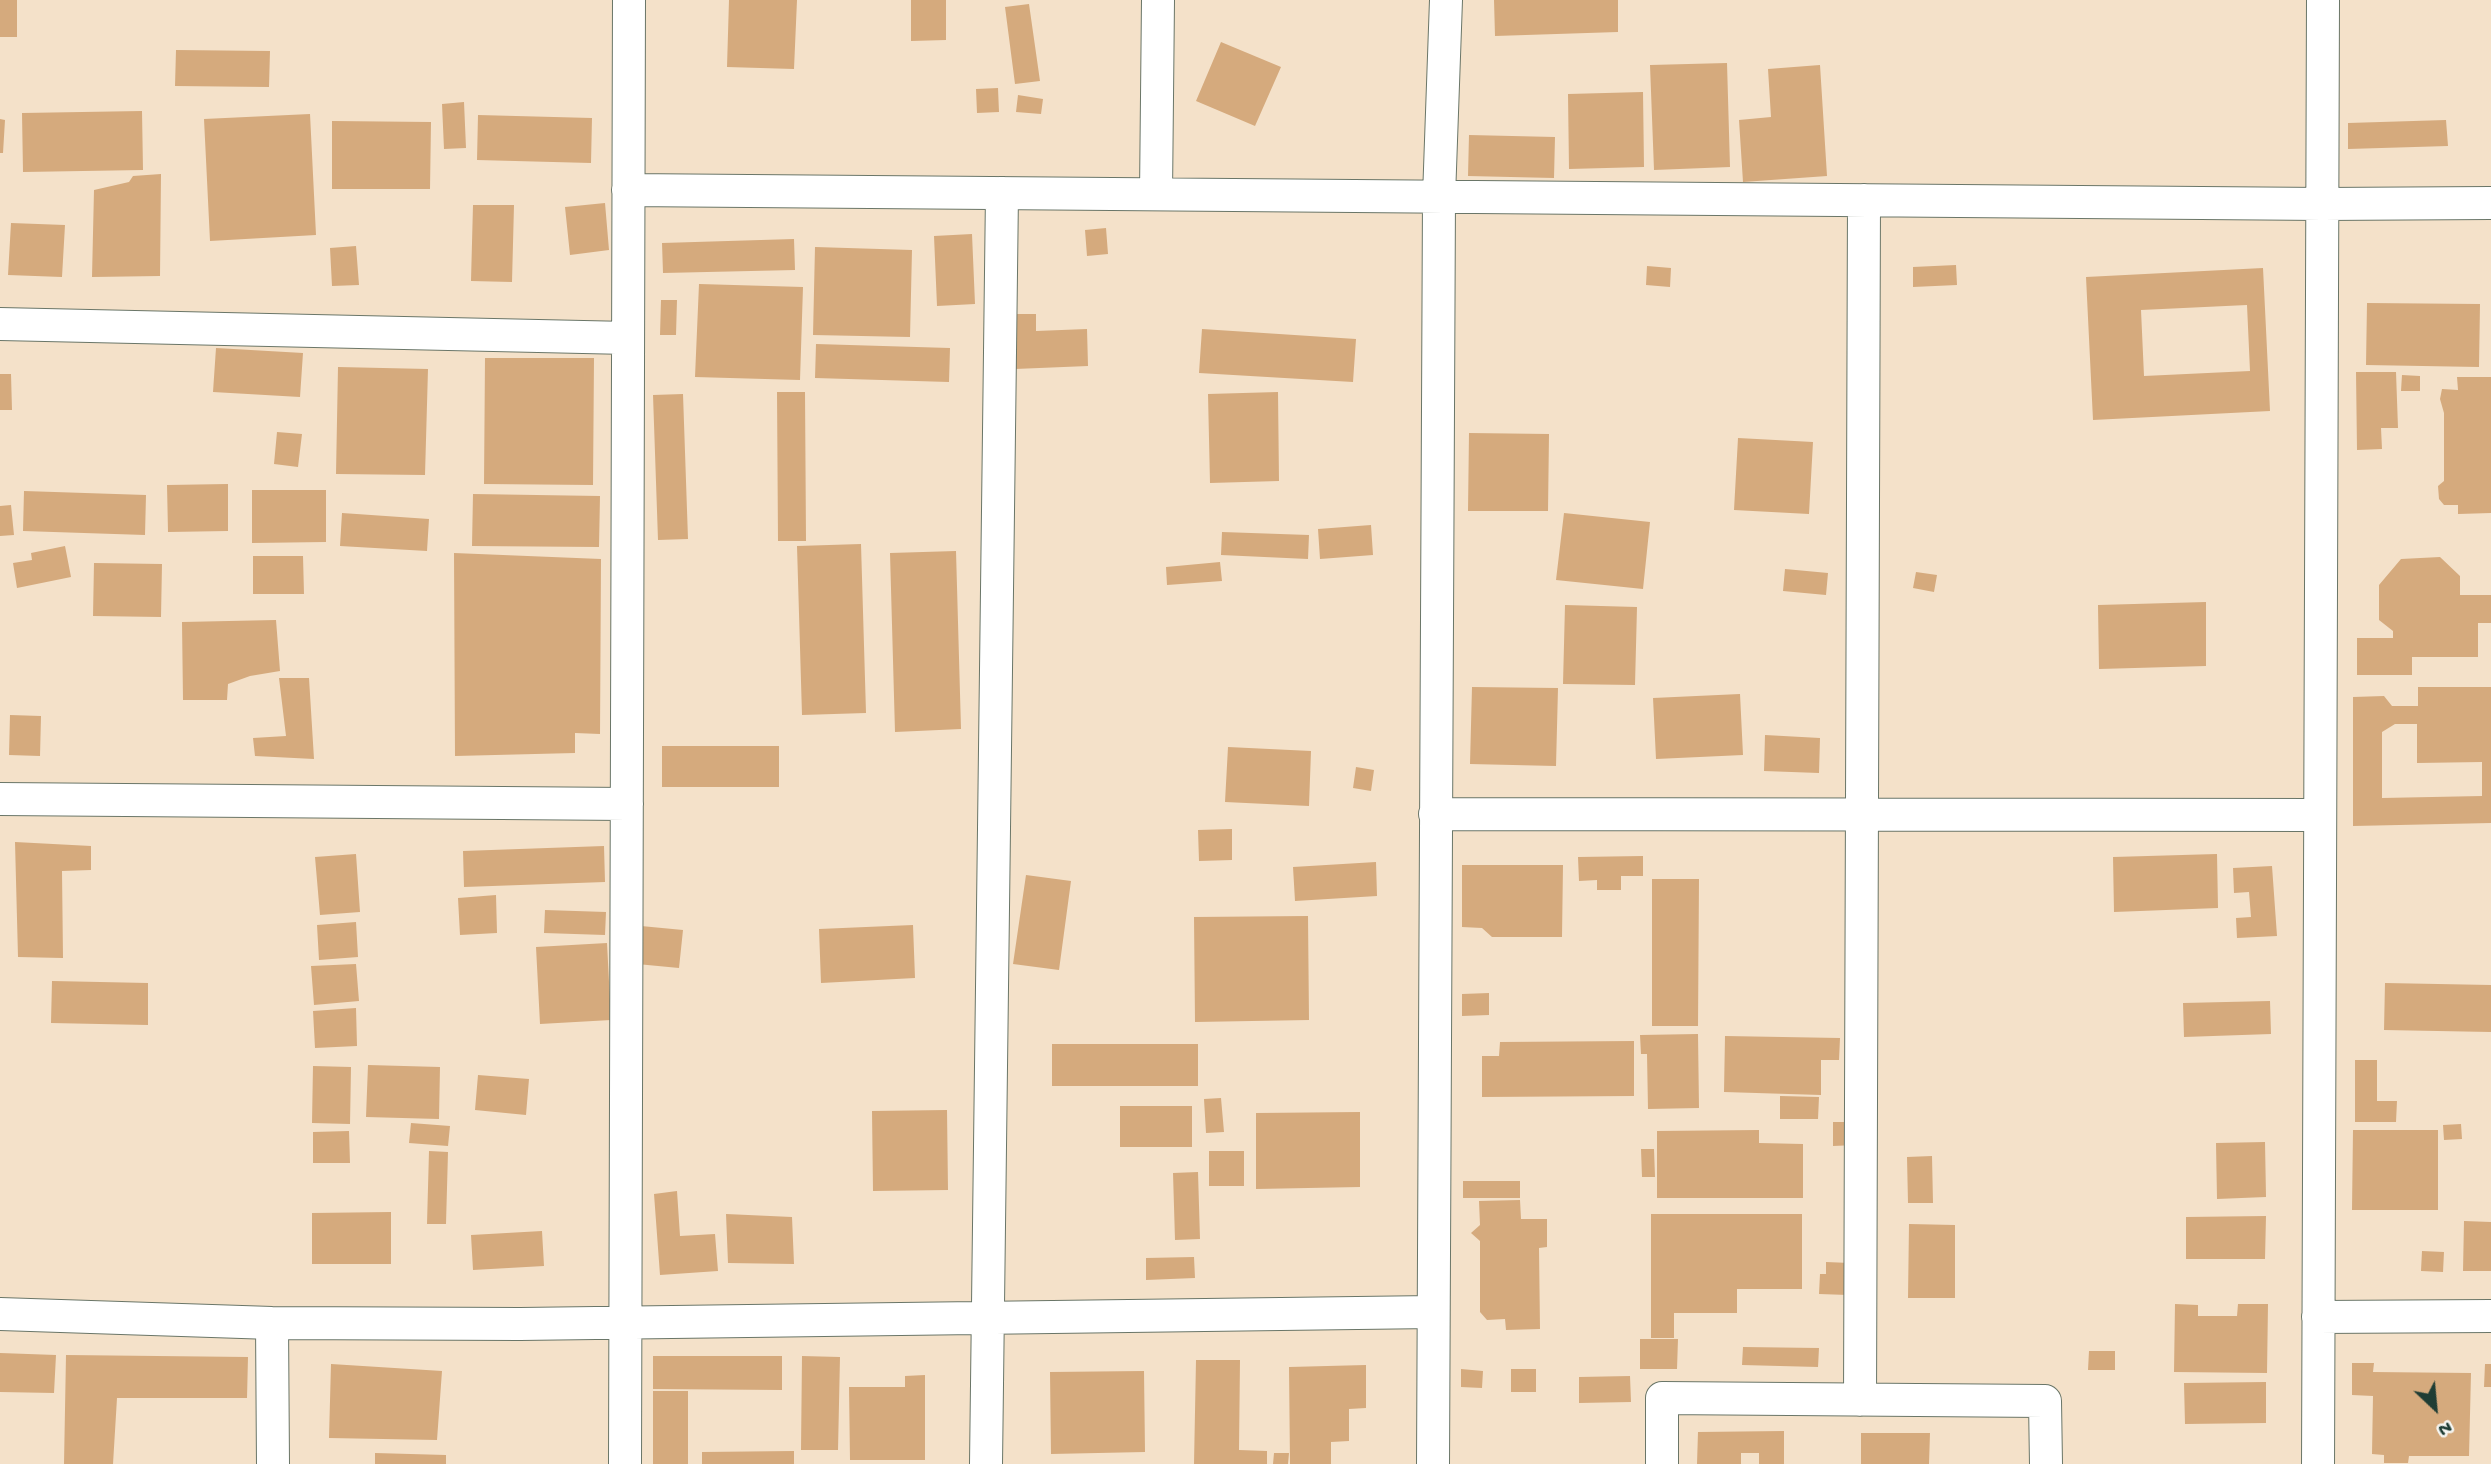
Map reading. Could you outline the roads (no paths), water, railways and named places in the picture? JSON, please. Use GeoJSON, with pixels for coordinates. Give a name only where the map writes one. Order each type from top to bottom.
{"type":"FeatureCollection","features":[{"type":"Feature","properties":{"kind":"street"},"geometry":{"type":"LineString","coordinates":[[625,1464],[628,0]]}},
{"type":"Feature","properties":{"kind":"street"},"geometry":{"type":"LineString","coordinates":[[1156,194],[1158,0]]}},
{"type":"Feature","properties":{"kind":"street"},"geometry":{"type":"LineString","coordinates":[[1433,1464],[1439,197],[1446,0]]}},
{"type":"Feature","properties":{"kind":"street"},"geometry":{"type":"LineString","coordinates":[[2318,1464],[2323,0]]}},
{"type":"Feature","properties":{"kind":"street"},"geometry":{"type":"LineString","coordinates":[[628,190],[2322,204],[2491,203]]}},
{"type":"Feature","properties":{"kind":"street"},"geometry":{"type":"LineString","coordinates":[[986,1464],[1002,193]]}},
{"type":"Feature","properties":{"kind":"street"},"geometry":{"type":"LineString","coordinates":[[1860,1400],[1864,200]]}},
{"type":"Feature","properties":{"kind":"street"},"geometry":{"type":"LineString","coordinates":[[0,324],[628,338]]}},
{"type":"Feature","properties":{"kind":"street"},"geometry":{"type":"LineString","coordinates":[[0,799],[626,804]]}},
{"type":"Feature","properties":{"kind":"street"},"geometry":{"type":"LineString","coordinates":[[1435,814],[2320,815]]}},
{"type":"Feature","properties":{"kind":"street"},"geometry":{"type":"LineString","coordinates":[[0,1314],[272,1324],[625,1323],[1433,1312]]}},
{"type":"Feature","properties":{"kind":"street"},"geometry":{"type":"LineString","coordinates":[[2318,1317],[2491,1317]]}},
{"type":"Feature","properties":{"kind":"street"},"geometry":{"type":"LineString","coordinates":[[272,1324],[273,1464]]}},
{"type":"Feature","properties":{"kind":"street"},"geometry":{"type":"LineString","coordinates":[[1662,1464],[1662,1398],[2045,1401],[2046,1464]]}}]}
